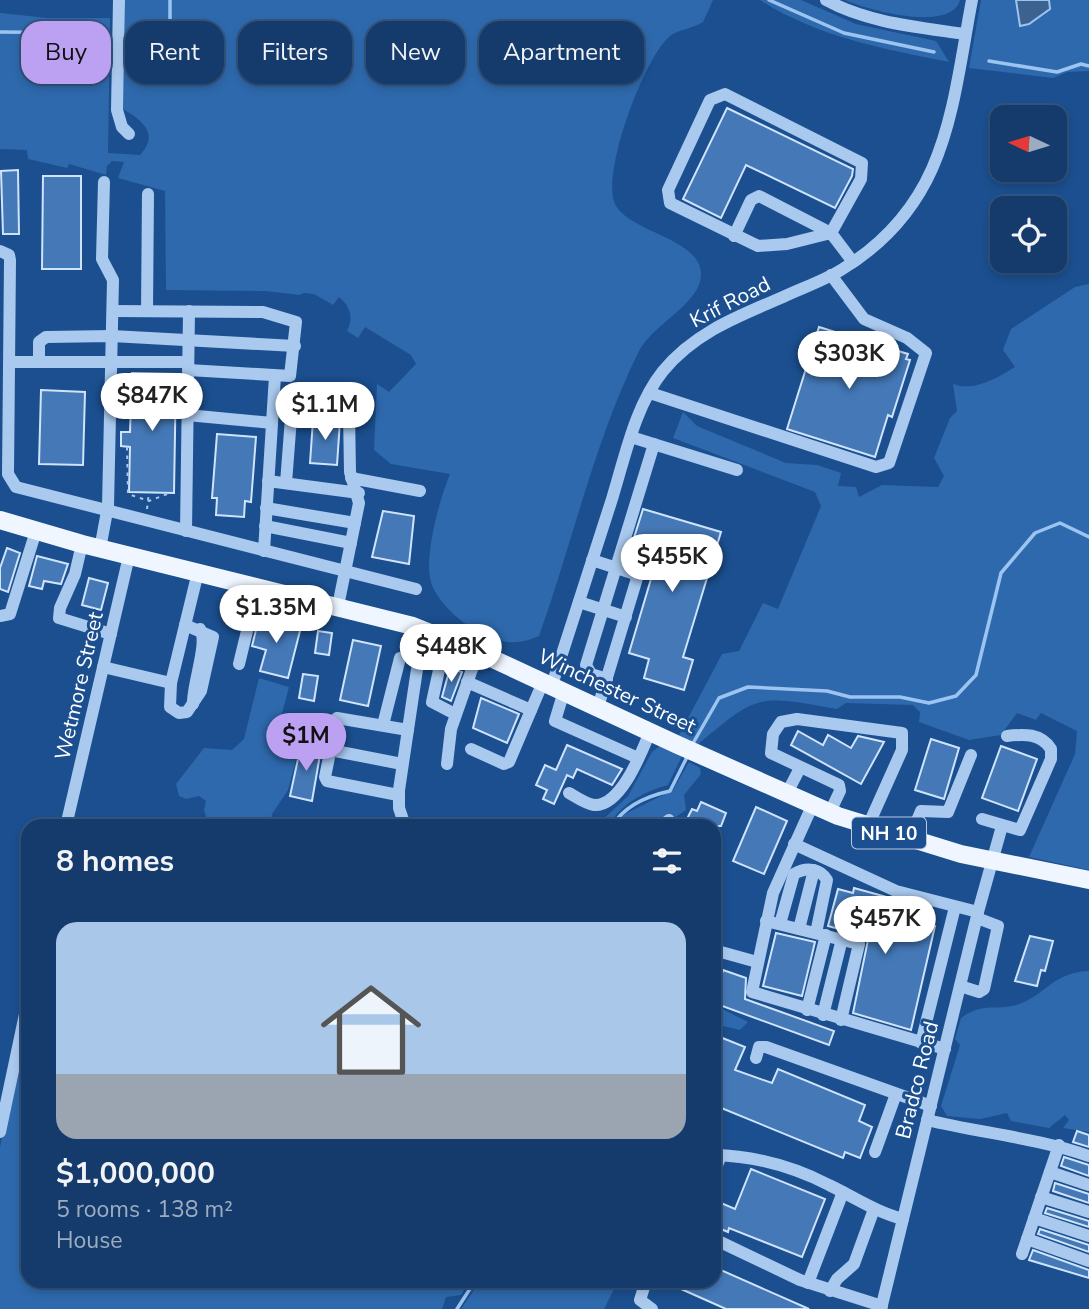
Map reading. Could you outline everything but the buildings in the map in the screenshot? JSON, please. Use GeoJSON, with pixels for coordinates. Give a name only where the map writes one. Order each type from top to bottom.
{"type":"FeatureCollection","features":[{"type":"Feature","properties":{"kind":"main road","name":"Winchester Street"},"geometry":{"type":"LineString","coordinates":[[0,520],[100,549],[258,586],[422,629],[830,812],[909,839],[992,861],[1089,880]]}},
{"type":"Feature","properties":{"kind":"street"},"geometry":{"type":"LineString","coordinates":[[119,0],[117,110],[122,127],[129,134]]}},
{"type":"Feature","properties":{"kind":"street"},"geometry":{"type":"LineString","coordinates":[[826,0],[841,8],[892,23],[965,34]]}},
{"type":"Feature","properties":{"kind":"street","name":"Krif Road"},"geometry":{"type":"LineString","coordinates":[[553,686],[631,437],[650,393],[675,358],[712,328],[831,275],[888,234],[903,217],[917,199],[934,168],[946,135],[972,0]]}},
{"type":"Feature","properties":{"kind":"street"},"geometry":{"type":"LineString","coordinates":[[717,95],[734,97],[862,163],[862,179],[831,233],[771,246],[758,246],[670,203],[668,190],[710,100],[717,95]]}},
{"type":"Feature","properties":{"kind":"street"},"geometry":{"type":"LineString","coordinates":[[100,549],[108,511],[113,311],[113,280],[102,259],[104,182]]}},
{"type":"Feature","properties":{"kind":"street"},"geometry":{"type":"LineString","coordinates":[[147,311],[148,194]]}},
{"type":"Feature","properties":{"kind":"street"},"geometry":{"type":"LineString","coordinates":[[734,236],[751,200],[759,196],[831,233],[853,261]]}},
{"type":"Feature","properties":{"kind":"street"},"geometry":{"type":"LineString","coordinates":[[0,251],[9,255],[10,260],[4,465],[16,487],[416,589]]}},
{"type":"Feature","properties":{"kind":"street"},"geometry":{"type":"LineString","coordinates":[[650,393],[876,467],[889,463],[926,353],[907,338],[864,319],[831,275]]}},
{"type":"Feature","properties":{"kind":"street"},"geometry":{"type":"LineString","coordinates":[[9,362],[112,362],[188,366],[275,376],[292,374],[297,324],[291,318],[263,312],[113,311]]}},
{"type":"Feature","properties":{"kind":"street"},"geometry":{"type":"LineString","coordinates":[[186,531],[189,311]]}},
{"type":"Feature","properties":{"kind":"street"},"geometry":{"type":"LineString","coordinates":[[38,362],[39,342],[42,338],[189,338],[295,346]]}},
{"type":"Feature","properties":{"kind":"street"},"geometry":{"type":"LineString","coordinates":[[264,551],[275,376]]}},
{"type":"Feature","properties":{"kind":"street"},"geometry":{"type":"LineString","coordinates":[[274,404],[347,412],[350,417],[351,478],[359,493],[338,606]]}},
{"type":"Feature","properties":{"kind":"street"},"geometry":{"type":"LineString","coordinates":[[286,483],[292,405]]}},
{"type":"Feature","properties":{"kind":"street"},"geometry":{"type":"LineString","coordinates":[[187,415],[272,423]]}},
{"type":"Feature","properties":{"kind":"street"},"geometry":{"type":"LineString","coordinates":[[631,437],[737,470]]}},
{"type":"Feature","properties":{"kind":"street"},"geometry":{"type":"LineString","coordinates":[[607,679],[591,674],[586,668],[654,444]]}},
{"type":"Feature","properties":{"kind":"street"},"geometry":{"type":"LineString","coordinates":[[351,478],[420,491]]}},
{"type":"Feature","properties":{"kind":"street"},"geometry":{"type":"LineString","coordinates":[[268,481],[359,493]]}},
{"type":"Feature","properties":{"kind":"street"},"geometry":{"type":"LineString","coordinates":[[267,508],[355,523]]}},
{"type":"Feature","properties":{"kind":"street"},"geometry":{"type":"LineString","coordinates":[[265,526],[351,543]]}},
{"type":"Feature","properties":{"kind":"street"},"geometry":{"type":"LineString","coordinates":[[0,615],[10,614],[36,531]]}},
{"type":"Feature","properties":{"kind":"street"},"geometry":{"type":"LineString","coordinates":[[82,544],[75,574],[60,608],[59,618],[111,634]]}},
{"type":"Feature","properties":{"kind":"street","name":"Wetmore Street"},"geometry":{"type":"LineString","coordinates":[[68,819],[129,555]]}},
{"type":"Feature","properties":{"kind":"street"},"geometry":{"type":"LineString","coordinates":[[592,560],[638,575],[598,708]]}},
{"type":"Feature","properties":{"kind":"street"},"geometry":{"type":"LineString","coordinates":[[185,625],[211,634],[213,641],[201,691],[183,713],[170,707],[171,683],[185,625],[198,572]]}},
{"type":"Feature","properties":{"kind":"street"},"geometry":{"type":"LineString","coordinates":[[239,664],[258,586]]}},
{"type":"Feature","properties":{"kind":"street"},"geometry":{"type":"LineString","coordinates":[[579,602],[626,617]]}},
{"type":"Feature","properties":{"kind":"street"},"geometry":{"type":"LineString","coordinates":[[403,819],[398,795],[422,629]]}},
{"type":"Feature","properties":{"kind":"street"},"geometry":{"type":"LineString","coordinates":[[446,638],[432,702],[455,714]]}},
{"type":"Feature","properties":{"kind":"street"},"geometry":{"type":"LineString","coordinates":[[447,764],[455,714],[478,652]]}},
{"type":"Feature","properties":{"kind":"street"},"geometry":{"type":"LineString","coordinates":[[383,725],[400,658]]}},
{"type":"Feature","properties":{"kind":"street"},"geometry":{"type":"LineString","coordinates":[[103,667],[171,683]]}},
{"type":"Feature","properties":{"kind":"street"},"geometry":{"type":"LineString","coordinates":[[467,682],[531,710]]}},
{"type":"Feature","properties":{"kind":"street"},"geometry":{"type":"LineString","coordinates":[[471,749],[506,764],[531,710],[553,686]]}},
{"type":"Feature","properties":{"kind":"street"},"geometry":{"type":"LineString","coordinates":[[553,686],[555,721],[638,758]]}},
{"type":"Feature","properties":{"kind":"street"},"geometry":{"type":"LineString","coordinates":[[398,795],[327,781],[325,777],[337,718],[408,730]]}},
{"type":"Feature","properties":{"kind":"street"},"geometry":{"type":"LineString","coordinates":[[830,812],[841,787],[773,756],[769,749],[776,726],[786,720],[902,733],[902,750],[868,826]]}},
{"type":"Feature","properties":{"kind":"street"},"geometry":{"type":"LineString","coordinates":[[569,793],[591,804],[602,803],[626,783],[650,732]]}},
{"type":"Feature","properties":{"kind":"street"},"geometry":{"type":"LineString","coordinates":[[982,818],[1017,831],[1022,827],[1052,755],[1048,744],[1035,736],[1007,736]]}},
{"type":"Feature","properties":{"kind":"street"},"geometry":{"type":"LineString","coordinates":[[330,750],[402,764]]}},
{"type":"Feature","properties":{"kind":"street"},"geometry":{"type":"LineString","coordinates":[[909,839],[921,811],[948,812],[971,755]]}},
{"type":"Feature","properties":{"kind":"street"},"geometry":{"type":"LineString","coordinates":[[787,793],[800,768]]}},
{"type":"Feature","properties":{"kind":"street"},"geometry":{"type":"LineString","coordinates":[[813,804],[773,893],[757,962],[753,994],[945,1049]]}},
{"type":"Feature","properties":{"kind":"street","name":"Bradco Road"},"geometry":{"type":"LineString","coordinates":[[882,1308],[977,915],[1002,826]]}},
{"type":"Feature","properties":{"kind":"street"},"geometry":{"type":"LineString","coordinates":[[794,845],[896,891],[955,907],[999,926],[984,989],[979,992],[960,986]]}},
{"type":"Feature","properties":{"kind":"street"},"geometry":{"type":"LineString","coordinates":[[780,924],[794,874],[804,870],[823,874],[827,880],[821,934],[807,1010]]}},
{"type":"Feature","properties":{"kind":"street"},"geometry":{"type":"LineString","coordinates":[[799,929],[814,870]]}},
{"type":"Feature","properties":{"kind":"street"},"geometry":{"type":"LineString","coordinates":[[921,1043],[955,907]]}},
{"type":"Feature","properties":{"kind":"street"},"geometry":{"type":"LineString","coordinates":[[766,921],[859,944],[841,1020]]}},
{"type":"Feature","properties":{"kind":"street"},"geometry":{"type":"LineString","coordinates":[[823,1015],[842,939]]}},
{"type":"Feature","properties":{"kind":"street"},"geometry":{"type":"LineString","coordinates":[[721,952],[757,962]]}},
{"type":"Feature","properties":{"kind":"street"},"geometry":{"type":"LineString","coordinates":[[0,1132],[21,1034]]}},
{"type":"Feature","properties":{"kind":"street"},"geometry":{"type":"LineString","coordinates":[[755,1058],[759,1047],[766,1047],[931,1106]]}},
{"type":"Feature","properties":{"kind":"street"},"geometry":{"type":"LineString","coordinates":[[875,1152],[896,1094]]}},
{"type":"Feature","properties":{"kind":"street"},"geometry":{"type":"LineString","coordinates":[[928,1120],[1059,1145],[1089,1156]]}},
{"type":"Feature","properties":{"kind":"street"},"geometry":{"type":"LineString","coordinates":[[1022,1254],[1059,1145]]}},
{"type":"Feature","properties":{"kind":"street"},"geometry":{"type":"LineString","coordinates":[[721,1155],[762,1159],[843,1192],[874,1209],[903,1219]]}},
{"type":"Feature","properties":{"kind":"street"},"geometry":{"type":"LineString","coordinates":[[1050,1172],[1089,1185]]}},
{"type":"Feature","properties":{"kind":"street"},"geometry":{"type":"LineString","coordinates":[[808,1283],[843,1192]]}},
{"type":"Feature","properties":{"kind":"street"},"geometry":{"type":"LineString","coordinates":[[1041,1197],[1089,1212]]}},
{"type":"Feature","properties":{"kind":"street"},"geometry":{"type":"LineString","coordinates":[[830,1291],[853,1264],[874,1209]]}},
{"type":"Feature","properties":{"kind":"street"},"geometry":{"type":"LineString","coordinates":[[1034,1218],[1089,1236]]}},
{"type":"Feature","properties":{"kind":"street"},"geometry":{"type":"LineString","coordinates":[[1027,1239],[1089,1261]]}},
{"type":"Feature","properties":{"kind":"street"},"geometry":{"type":"LineString","coordinates":[[721,1242],[808,1283],[882,1308]]}},
{"type":"Feature","properties":{"kind":"street"},"geometry":{"type":"LineString","coordinates":[[644,1288],[640,1300],[652,1309]]}},
{"type":"Feature","properties":{"kind":"path"},"geometry":{"type":"LineString","coordinates":[[127,447],[127,491],[149,501],[170,493]]}},
{"type":"Feature","properties":{"kind":"path"},"geometry":{"type":"LineString","coordinates":[[149,492],[149,501]]}},
{"type":"Feature","properties":{"kind":"shaded area"},"geometry":{"type":"Polygon","coordinates":[[[125,0],[713,0],[703,22],[669,37],[644,76],[644,21],[479,21],[479,84],[640,84],[619,144],[612,189],[615,204],[634,222],[690,252],[698,263],[701,275],[693,295],[645,341],[623,385],[597,456],[539,636],[512,642],[486,636],[453,614],[432,585],[429,574],[431,545],[437,513],[450,474],[391,464],[374,450],[377,384],[389,392],[416,364],[411,355],[365,327],[358,338],[347,331],[350,312],[339,297],[333,305],[314,294],[304,293],[299,295],[266,291],[166,290],[165,191],[118,178],[124,162],[112,161],[107,166],[106,175],[69,164],[67,168],[28,159],[27,150],[0,149],[0,13],[48,18],[110,18],[110,21],[21,21],[21,84],[109,84],[108,153],[140,155],[148,140],[146,128],[123,109],[125,0]]]}},
{"type":"Feature","properties":{"kind":"shaded area"},"geometry":{"type":"Polygon","coordinates":[[[760,0],[801,0],[856,24],[936,41],[949,62],[852,40],[804,23],[760,0]]]}},
{"type":"Feature","properties":{"kind":"shaded area"},"geometry":{"type":"Polygon","coordinates":[[[845,0],[960,0],[953,10],[925,17],[889,13],[845,0]]]}},
{"type":"Feature","properties":{"kind":"shaded area"},"geometry":{"type":"Polygon","coordinates":[[[981,0],[1089,0],[1089,71],[1067,72],[1053,78],[969,68],[981,0]]]}},
{"type":"Feature","properties":{"kind":"shaded area"},"geometry":{"type":"Polygon","coordinates":[[[1016,0],[1049,0],[1050,9],[1029,24],[1020,26],[1016,0]]]}},
{"type":"Feature","properties":{"kind":"shaded area"},"geometry":{"type":"Polygon","coordinates":[[[1089,284],[1089,870],[1029,857],[1075,754],[1077,731],[1041,713],[1036,720],[1017,713],[1001,735],[969,740],[919,722],[920,712],[913,705],[846,703],[837,709],[790,701],[773,701],[747,707],[696,746],[677,739],[722,654],[739,651],[763,603],[778,609],[821,506],[815,492],[673,438],[683,412],[697,426],[786,463],[817,465],[841,473],[838,486],[856,487],[859,497],[882,485],[938,487],[944,476],[934,458],[950,418],[957,411],[953,384],[977,385],[1015,367],[1003,350],[1011,329],[1075,287],[1089,284]]]}},
{"type":"Feature","properties":{"kind":"shaded area"},"geometry":{"type":"Polygon","coordinates":[[[259,678],[289,687],[281,717],[323,713],[326,718],[321,734],[301,742],[288,790],[272,814],[272,819],[207,819],[204,810],[206,801],[199,796],[186,799],[179,796],[176,784],[204,748],[232,750],[244,739],[259,678]]]}},
{"type":"Feature","properties":{"kind":"shaded area"},"geometry":{"type":"Polygon","coordinates":[[[660,746],[682,756],[668,785],[634,800],[614,819],[603,819],[628,796],[652,752],[660,746]]]}},
{"type":"Feature","properties":{"kind":"shaded area"},"geometry":{"type":"Polygon","coordinates":[[[689,762],[700,768],[701,774],[684,795],[686,810],[676,817],[670,815],[660,819],[620,819],[621,816],[673,790],[689,762]]]}},
{"type":"Feature","properties":{"kind":"shaded area"},"geometry":{"type":"Polygon","coordinates":[[[1089,971],[1089,1132],[1063,1128],[1069,1120],[1065,1115],[1049,1128],[1011,1121],[1007,1113],[980,1119],[947,1116],[941,1106],[960,1045],[955,1039],[961,1018],[984,1008],[1019,1004],[1057,980],[1089,971]]]}},
{"type":"Feature","properties":{"kind":"shaded area"},"geometry":{"type":"Polygon","coordinates":[[[721,1008],[748,1022],[740,1030],[721,1026],[721,1008]]]}},
{"type":"Feature","properties":{"kind":"shaded area"},"geometry":{"type":"Polygon","coordinates":[[[21,1051],[21,1288],[465,1288],[461,1295],[446,1297],[442,1309],[0,1309],[0,1147],[21,1051]]]}},
{"type":"Feature","properties":{"kind":"shaded area"},"geometry":{"type":"Polygon","coordinates":[[[475,1288],[614,1288],[604,1309],[461,1309],[475,1288]]]}},
{"type":"Feature","properties":{"kind":"waterway"},"geometry":{"type":"LineString","coordinates":[[170,0],[170,21]]}},
{"type":"Feature","properties":{"kind":"waterway"},"geometry":{"type":"LineString","coordinates":[[769,0],[844,33],[934,52]]}},
{"type":"Feature","properties":{"kind":"waterway"},"geometry":{"type":"LineString","coordinates":[[0,32],[21,32]]}},
{"type":"Feature","properties":{"kind":"waterway"},"geometry":{"type":"LineString","coordinates":[[989,61],[1057,72],[1081,64],[1089,66]]}},
{"type":"Feature","properties":{"kind":"waterway"},"geometry":{"type":"LineString","coordinates":[[692,745],[719,698],[748,687],[827,691],[850,697],[900,697],[929,703],[956,696],[976,675],[1001,573],[1035,533],[1060,523],[1089,537]]}},
{"type":"Feature","properties":{"kind":"waterway"},"geometry":{"type":"LineString","coordinates":[[617,819],[637,802],[670,791],[688,755]]}},
{"type":"Feature","properties":{"kind":"waterway"},"geometry":{"type":"LineString","coordinates":[[457,1309],[470,1288]]}}]}
